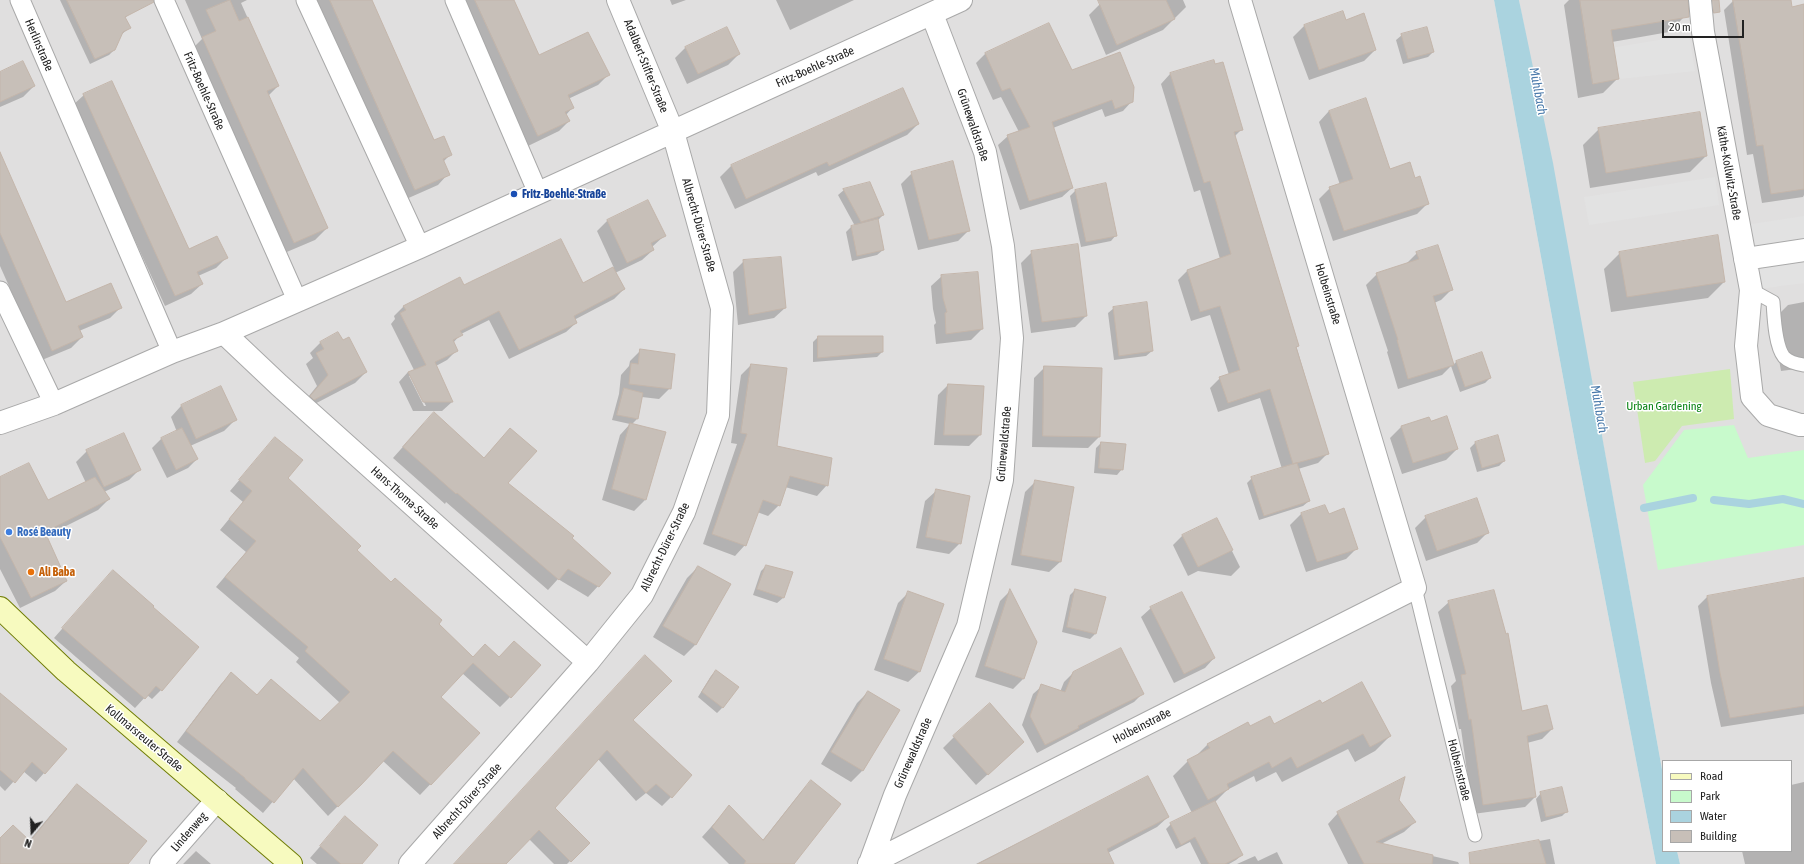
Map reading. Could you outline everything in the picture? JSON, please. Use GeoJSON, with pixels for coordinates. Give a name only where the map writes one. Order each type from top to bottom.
{"type":"FeatureCollection","features":[{"type":"Feature","properties":{"kind":"main road","name":"Kollmarsreuter Straße"},"geometry":{"type":"LineString","coordinates":[[0,608],[66,671],[291,864]]}},
{"type":"Feature","properties":{"kind":"street","name":"Herlinstraße"},"geometry":{"type":"LineString","coordinates":[[20,0],[172,352]]}},
{"type":"Feature","properties":{"kind":"street","name":"Fritz-Boehle-Straße"},"geometry":{"type":"LineString","coordinates":[[164,0],[296,300]]}},
{"type":"Feature","properties":{"kind":"street"},"geometry":{"type":"LineString","coordinates":[[306,0],[420,247]]}},
{"type":"Feature","properties":{"kind":"street"},"geometry":{"type":"LineString","coordinates":[[455,0],[538,193]]}},
{"type":"Feature","properties":{"kind":"street","name":"Adalbert-Stifter-Straße"},"geometry":{"type":"LineString","coordinates":[[618,0],[673,132]]}},
{"type":"Feature","properties":{"kind":"street","name":"Fritz-Boehle-Straße"},"geometry":{"type":"LineString","coordinates":[[0,423],[54,404],[172,352],[224,333],[296,300],[420,247],[960,0]]}},
{"type":"Feature","properties":{"kind":"street","name":"Holbeinstraße"},"geometry":{"type":"LineString","coordinates":[[869,864],[1415,588],[1240,0]]}},
{"type":"Feature","properties":{"kind":"street","name":"Käthe-Kollwitz-Straße"},"geometry":{"type":"LineString","coordinates":[[1700,0],[1703,32],[1751,290],[1746,346],[1752,397],[1768,415],[1804,425]]}},
{"type":"Feature","properties":{"kind":"street","name":"Grünewaldstraße"},"geometry":{"type":"LineString","coordinates":[[869,864],[895,794],[968,626],[1002,472],[1012,338],[1002,246],[985,152],[932,14]]}},
{"type":"Feature","properties":{"kind":"street","name":"Albrecht-Dürer-Straße"},"geometry":{"type":"LineString","coordinates":[[410,864],[588,662],[642,595],[684,512],[718,415],[722,308],[673,132]]}},
{"type":"Feature","properties":{"kind":"street"},"geometry":{"type":"LineString","coordinates":[[1745,259],[1804,250]]}},
{"type":"Feature","properties":{"kind":"street"},"geometry":{"type":"LineString","coordinates":[[0,291],[54,404]]}},
{"type":"Feature","properties":{"kind":"street","name":"Hans-Thoma-Straße"},"geometry":{"type":"LineString","coordinates":[[224,333],[279,385],[588,662]]}},
{"type":"Feature","properties":{"kind":"street","name":"Lindenweg"},"geometry":{"type":"LineString","coordinates":[[161,864],[216,800]]}},
{"type":"Feature","properties":{"kind":"lane"},"geometry":{"type":"LineString","coordinates":[[1751,290],[1773,302],[1776,336],[1784,356],[1795,364],[1804,365]]}},
{"type":"Feature","properties":{"kind":"lane","name":"Holbeinstraße"},"geometry":{"type":"LineString","coordinates":[[1415,588],[1475,835]]}},
{"type":"Feature","properties":{"kind":"shaded area"},"geometry":{"type":"Polygon","coordinates":[[[0,0],[1494,0],[1576,448],[1656,864],[0,864],[0,0]]]}},
{"type":"Feature","properties":{"kind":"shaded area"},"geometry":{"type":"Polygon","coordinates":[[[1519,0],[1804,0],[1804,864],[1680,864],[1677,852],[1792,852],[1792,760],[1662,760],[1662,769],[1592,382],[1519,0]]]}},
{"type":"Feature","properties":{"kind":"shaded area"},"geometry":{"type":"Polygon","coordinates":[[[1689,35],[1695,71],[1619,79],[1615,54],[1611,48],[1689,35]]]}},
{"type":"Feature","properties":{"kind":"shaded area"},"geometry":{"type":"Polygon","coordinates":[[[1715,177],[1719,205],[1589,225],[1584,197],[1715,177]]]}},
{"type":"Feature","properties":{"kind":"shaded area"},"geometry":{"type":"Polygon","coordinates":[[[1804,216],[1804,283],[1751,290],[1739,226],[1804,216]]]}},
{"type":"Feature","properties":{"kind":"green space","name":"Urban Gardening"},"geometry":{"type":"Polygon","coordinates":[[[1730,369],[1734,419],[1682,426],[1655,461],[1645,463],[1633,382],[1730,369]]]}},
{"type":"Feature","properties":{"kind":"green space"},"geometry":{"type":"Polygon","coordinates":[[[1734,425],[1748,458],[1804,450],[1804,545],[1658,570],[1643,485],[1684,430],[1734,425]]]}},
{"type":"Feature","properties":{"kind":"water"},"geometry":{"type":"Polygon","coordinates":[[[1494,0],[1519,0],[1553,163],[1662,769],[1662,852],[1677,852],[1680,864],[1656,864],[1576,448],[1494,0]]]}},
{"type":"Feature","properties":{"kind":"building"},"geometry":{"type":"Polygon","coordinates":[[[67,0],[153,0],[154,2],[125,17],[131,28],[123,32],[115,50],[95,59],[67,0]]]}},
{"type":"Feature","properties":{"kind":"building"},"geometry":{"type":"Polygon","coordinates":[[[230,0],[239,21],[248,17],[279,86],[267,91],[328,228],[294,243],[202,37],[216,31],[206,10],[230,0]]]}},
{"type":"Feature","properties":{"kind":"building"},"geometry":{"type":"Polygon","coordinates":[[[330,0],[372,0],[434,140],[444,136],[452,155],[443,159],[450,175],[415,190],[330,0]]]}},
{"type":"Feature","properties":{"kind":"building"},"geometry":{"type":"Polygon","coordinates":[[[475,0],[514,0],[539,55],[588,32],[610,75],[568,95],[574,108],[565,112],[570,121],[538,136],[475,0]]]}},
{"type":"Feature","properties":{"kind":"building"},"geometry":{"type":"Polygon","coordinates":[[[1098,0],[1166,0],[1175,19],[1117,45],[1098,0]]]}},
{"type":"Feature","properties":{"kind":"building"},"geometry":{"type":"Polygon","coordinates":[[[1580,0],[1688,0],[1689,17],[1611,30],[1619,79],[1593,84],[1580,0]]]}},
{"type":"Feature","properties":{"kind":"building"},"geometry":{"type":"Polygon","coordinates":[[[1713,0],[1719,0],[1720,12],[1714,13],[1713,0]]]}},
{"type":"Feature","properties":{"kind":"building"},"geometry":{"type":"Polygon","coordinates":[[[1733,0],[1791,0],[1792,7],[1804,4],[1804,189],[1771,194],[1763,145],[1757,146],[1733,0]]]}},
{"type":"Feature","properties":{"kind":"building"},"geometry":{"type":"Polygon","coordinates":[[[1343,11],[1346,20],[1364,13],[1376,50],[1319,70],[1304,25],[1343,11]]]}},
{"type":"Feature","properties":{"kind":"building"},"geometry":{"type":"Polygon","coordinates":[[[1049,23],[1072,70],[1120,52],[1134,87],[1133,102],[1115,109],[1112,100],[1052,122],[1073,188],[1029,201],[1007,135],[1030,127],[1010,88],[1002,91],[985,53],[1049,23]]]}},
{"type":"Feature","properties":{"kind":"building"},"geometry":{"type":"Polygon","coordinates":[[[727,27],[740,54],[698,74],[685,47],[727,27]]]}},
{"type":"Feature","properties":{"kind":"building"},"geometry":{"type":"Polygon","coordinates":[[[1427,27],[1434,52],[1408,59],[1401,34],[1427,27]]]}},
{"type":"Feature","properties":{"kind":"building"},"geometry":{"type":"Polygon","coordinates":[[[1214,60],[1215,64],[1223,62],[1243,130],[1234,132],[1299,346],[1296,347],[1329,454],[1293,464],[1270,389],[1228,403],[1219,377],[1240,370],[1220,306],[1200,312],[1187,270],[1231,254],[1210,181],[1204,183],[1170,73],[1214,60]]]}},
{"type":"Feature","properties":{"kind":"building"},"geometry":{"type":"Polygon","coordinates":[[[23,61],[35,86],[0,102],[0,72],[23,61]]]}},
{"type":"Feature","properties":{"kind":"building"},"geometry":{"type":"Polygon","coordinates":[[[112,81],[189,249],[217,236],[228,258],[197,272],[203,284],[175,296],[83,94],[112,81]]]}},
{"type":"Feature","properties":{"kind":"building"},"geometry":{"type":"Polygon","coordinates":[[[903,88],[919,124],[829,166],[827,162],[746,199],[731,165],[903,88]]]}},
{"type":"Feature","properties":{"kind":"building"},"geometry":{"type":"Polygon","coordinates":[[[1366,98],[1390,169],[1410,162],[1415,178],[1420,176],[1429,204],[1344,231],[1329,187],[1353,179],[1329,111],[1366,98]]]}},
{"type":"Feature","properties":{"kind":"building"},"geometry":{"type":"Polygon","coordinates":[[[1700,112],[1707,156],[1606,173],[1598,128],[1700,112]]]}},
{"type":"Feature","properties":{"kind":"building"},"geometry":{"type":"Polygon","coordinates":[[[0,152],[66,302],[111,283],[122,308],[78,326],[83,337],[52,351],[0,233],[0,152]]]}},
{"type":"Feature","properties":{"kind":"building"},"geometry":{"type":"Polygon","coordinates":[[[953,161],[970,231],[929,240],[911,172],[953,161]]]}},
{"type":"Feature","properties":{"kind":"building"},"geometry":{"type":"Polygon","coordinates":[[[870,182],[884,215],[861,222],[843,189],[870,182]]]}},
{"type":"Feature","properties":{"kind":"building"},"geometry":{"type":"Polygon","coordinates":[[[1106,183],[1117,236],[1086,242],[1075,190],[1106,183]]]}},
{"type":"Feature","properties":{"kind":"building"},"geometry":{"type":"Polygon","coordinates":[[[648,200],[666,236],[651,243],[654,250],[627,263],[607,220],[648,200]]]}},
{"type":"Feature","properties":{"kind":"building"},"geometry":{"type":"Polygon","coordinates":[[[878,219],[884,250],[857,256],[851,226],[878,219]]]}},
{"type":"Feature","properties":{"kind":"building"},"geometry":{"type":"Polygon","coordinates":[[[1718,235],[1725,282],[1627,297],[1619,252],[1718,235]]]}},
{"type":"Feature","properties":{"kind":"building"},"geometry":{"type":"Polygon","coordinates":[[[561,239],[583,283],[613,267],[625,289],[574,316],[577,323],[519,350],[499,311],[460,331],[463,335],[453,340],[458,351],[435,362],[453,402],[423,402],[408,372],[426,365],[400,313],[406,310],[403,306],[460,277],[464,285],[561,239]]]}},
{"type":"Feature","properties":{"kind":"building"},"geometry":{"type":"Polygon","coordinates":[[[1078,244],[1087,316],[1042,322],[1031,251],[1078,244]]]}},
{"type":"Feature","properties":{"kind":"building"},"geometry":{"type":"Polygon","coordinates":[[[1438,245],[1453,290],[1433,296],[1454,365],[1408,379],[1398,340],[1376,273],[1419,259],[1416,252],[1438,245]]]}},
{"type":"Feature","properties":{"kind":"building"},"geometry":{"type":"Polygon","coordinates":[[[781,257],[786,308],[749,315],[743,260],[781,257]]]}},
{"type":"Feature","properties":{"kind":"building"},"geometry":{"type":"Polygon","coordinates":[[[978,272],[983,329],[946,334],[945,313],[947,312],[943,298],[941,275],[978,272]]]}},
{"type":"Feature","properties":{"kind":"building"},"geometry":{"type":"Polygon","coordinates":[[[1147,302],[1153,351],[1119,356],[1113,307],[1147,302]]]}},
{"type":"Feature","properties":{"kind":"building"},"geometry":{"type":"Polygon","coordinates":[[[338,332],[343,340],[349,337],[367,372],[314,400],[310,396],[328,375],[316,353],[324,349],[320,342],[338,332]]]}},
{"type":"Feature","properties":{"kind":"building"},"geometry":{"type":"Polygon","coordinates":[[[818,336],[883,336],[883,352],[818,358],[818,336]]]}},
{"type":"Feature","properties":{"kind":"building"},"geometry":{"type":"Polygon","coordinates":[[[640,349],[675,354],[671,389],[629,384],[631,363],[638,364],[640,349]]]}},
{"type":"Feature","properties":{"kind":"building"},"geometry":{"type":"Polygon","coordinates":[[[1482,352],[1491,378],[1465,387],[1456,361],[1482,352]]]}},
{"type":"Feature","properties":{"kind":"building"},"geometry":{"type":"Polygon","coordinates":[[[751,364],[787,368],[777,446],[832,458],[828,486],[790,476],[780,506],[763,500],[746,546],[712,534],[747,434],[741,433],[751,364]]]}},
{"type":"Feature","properties":{"kind":"building"},"geometry":{"type":"Polygon","coordinates":[[[1044,366],[1102,368],[1100,437],[1043,436],[1044,366]]]}},
{"type":"Feature","properties":{"kind":"building"},"geometry":{"type":"Polygon","coordinates":[[[948,384],[984,386],[981,435],[944,435],[948,384]]]}},
{"type":"Feature","properties":{"kind":"building"},"geometry":{"type":"Polygon","coordinates":[[[221,386],[237,420],[196,439],[181,405],[221,386]]]}},
{"type":"Feature","properties":{"kind":"building"},"geometry":{"type":"Polygon","coordinates":[[[624,388],[643,393],[638,419],[617,415],[624,388]]]}},
{"type":"Feature","properties":{"kind":"building"},"geometry":{"type":"Polygon","coordinates":[[[434,412],[484,458],[510,428],[537,451],[508,483],[574,536],[572,538],[611,573],[599,587],[568,569],[559,580],[457,493],[456,494],[403,447],[434,412]]]}},
{"type":"Feature","properties":{"kind":"building"},"geometry":{"type":"Polygon","coordinates":[[[1447,416],[1458,449],[1413,463],[1401,426],[1429,417],[1431,421],[1447,416]]]}},
{"type":"Feature","properties":{"kind":"building"},"geometry":{"type":"Polygon","coordinates":[[[630,423],[666,432],[646,500],[612,489],[630,423]]]}},
{"type":"Feature","properties":{"kind":"building"},"geometry":{"type":"Polygon","coordinates":[[[182,428],[198,459],[176,470],[161,438],[182,428]]]}},
{"type":"Feature","properties":{"kind":"building"},"geometry":{"type":"Polygon","coordinates":[[[124,433],[141,470],[104,487],[86,450],[124,433]]]}},
{"type":"Feature","properties":{"kind":"building"},"geometry":{"type":"Polygon","coordinates":[[[1498,435],[1505,461],[1482,468],[1475,442],[1498,435]]]}},
{"type":"Feature","properties":{"kind":"building"},"geometry":{"type":"Polygon","coordinates":[[[275,437],[303,460],[288,478],[361,546],[357,550],[391,582],[395,578],[442,620],[439,624],[473,657],[485,644],[499,657],[514,641],[541,665],[511,698],[473,663],[441,697],[480,733],[431,785],[393,751],[338,807],[303,768],[274,803],[186,731],[231,672],[257,695],[271,679],[320,721],[350,692],[305,651],[308,647],[225,577],[256,541],[229,519],[252,491],[239,480],[275,437]]]}},
{"type":"Feature","properties":{"kind":"building"},"geometry":{"type":"Polygon","coordinates":[[[1101,442],[1126,444],[1123,470],[1099,468],[1101,442]]]}},
{"type":"Feature","properties":{"kind":"building"},"geometry":{"type":"Polygon","coordinates":[[[29,463],[48,500],[95,477],[110,499],[45,532],[67,581],[31,598],[0,537],[0,477],[29,463]]]}},
{"type":"Feature","properties":{"kind":"building"},"geometry":{"type":"Polygon","coordinates":[[[1297,463],[1310,501],[1264,516],[1251,477],[1297,463]]]}},
{"type":"Feature","properties":{"kind":"building"},"geometry":{"type":"Polygon","coordinates":[[[1035,480],[1074,487],[1061,562],[1021,555],[1035,480]]]}},
{"type":"Feature","properties":{"kind":"building"},"geometry":{"type":"Polygon","coordinates":[[[936,489],[970,496],[961,544],[926,537],[936,489]]]}},
{"type":"Feature","properties":{"kind":"building"},"geometry":{"type":"Polygon","coordinates":[[[1477,498],[1489,533],[1437,551],[1425,516],[1477,498]]]}},
{"type":"Feature","properties":{"kind":"building"},"geometry":{"type":"Polygon","coordinates":[[[1325,505],[1329,514],[1344,508],[1358,549],[1317,562],[1301,513],[1325,505]]]}},
{"type":"Feature","properties":{"kind":"building"},"geometry":{"type":"Polygon","coordinates":[[[1217,518],[1233,550],[1198,567],[1182,535],[1217,518]]]}},
{"type":"Feature","properties":{"kind":"building"},"geometry":{"type":"Polygon","coordinates":[[[766,565],[793,572],[784,598],[757,589],[766,565]]]}},
{"type":"Feature","properties":{"kind":"building"},"geometry":{"type":"Polygon","coordinates":[[[698,566],[731,584],[696,645],[663,626],[698,566]]]}},
{"type":"Feature","properties":{"kind":"building"},"geometry":{"type":"Polygon","coordinates":[[[113,570],[199,647],[162,691],[156,686],[145,699],[62,628],[113,570]]]}},
{"type":"Feature","properties":{"kind":"building"},"geometry":{"type":"Polygon","coordinates":[[[1804,578],[1804,706],[1730,718],[1720,673],[1707,596],[1804,578]]]}},
{"type":"Feature","properties":{"kind":"building"},"geometry":{"type":"Polygon","coordinates":[[[1010,589],[1037,642],[1024,679],[985,666],[1010,589]]]}},
{"type":"Feature","properties":{"kind":"building"},"geometry":{"type":"Polygon","coordinates":[[[1075,589],[1106,597],[1096,634],[1067,627],[1075,589]]]}},
{"type":"Feature","properties":{"kind":"building"},"geometry":{"type":"Polygon","coordinates":[[[1494,590],[1506,634],[1508,633],[1522,711],[1547,705],[1553,729],[1527,736],[1536,797],[1483,805],[1471,719],[1469,720],[1461,675],[1466,674],[1448,601],[1494,590]]]}},
{"type":"Feature","properties":{"kind":"building"},"geometry":{"type":"Polygon","coordinates":[[[908,591],[944,604],[920,672],[884,659],[908,591]]]}},
{"type":"Feature","properties":{"kind":"building"},"geometry":{"type":"Polygon","coordinates":[[[1182,592],[1215,658],[1184,674],[1150,607],[1182,592]]]}},
{"type":"Feature","properties":{"kind":"building"},"geometry":{"type":"Polygon","coordinates":[[[1121,648],[1144,694],[1078,726],[1079,728],[1045,745],[1030,716],[1041,684],[1065,692],[1073,672],[1121,648]]]}},
{"type":"Feature","properties":{"kind":"building"},"geometry":{"type":"Polygon","coordinates":[[[645,655],[672,681],[633,720],[692,775],[672,798],[656,784],[646,793],[607,750],[555,808],[590,843],[571,862],[539,830],[506,864],[454,864],[645,655]]]}},
{"type":"Feature","properties":{"kind":"building"},"geometry":{"type":"Polygon","coordinates":[[[716,670],[739,687],[723,708],[702,692],[716,670]]]}},
{"type":"Feature","properties":{"kind":"building"},"geometry":{"type":"Polygon","coordinates":[[[1362,682],[1391,736],[1370,747],[1363,734],[1297,768],[1291,757],[1272,768],[1269,762],[1227,784],[1229,789],[1208,800],[1187,760],[1210,748],[1207,744],[1248,722],[1250,726],[1270,716],[1274,724],[1320,700],[1322,703],[1362,682]]]}},
{"type":"Feature","properties":{"kind":"building"},"geometry":{"type":"Polygon","coordinates":[[[868,691],[900,710],[863,771],[831,752],[868,691]]]}},
{"type":"Feature","properties":{"kind":"building"},"geometry":{"type":"Polygon","coordinates":[[[0,693],[67,749],[45,774],[32,762],[15,783],[0,770],[0,693]]]}},
{"type":"Feature","properties":{"kind":"building"},"geometry":{"type":"Polygon","coordinates":[[[990,703],[1024,742],[988,775],[953,736],[990,703]]]}},
{"type":"Feature","properties":{"kind":"building"},"geometry":{"type":"Polygon","coordinates":[[[1148,776],[1169,817],[1107,849],[1114,864],[978,864],[1148,776]]]}},
{"type":"Feature","properties":{"kind":"building"},"geometry":{"type":"Polygon","coordinates":[[[1405,777],[1399,800],[1416,822],[1376,842],[1433,855],[1432,864],[1364,864],[1337,812],[1405,777]]]}},
{"type":"Feature","properties":{"kind":"building"},"geometry":{"type":"Polygon","coordinates":[[[811,780],[841,804],[794,864],[744,864],[746,861],[712,827],[729,805],[763,840],[811,780]]]}},
{"type":"Feature","properties":{"kind":"building"},"geometry":{"type":"Polygon","coordinates":[[[77,784],[147,841],[128,864],[0,864],[0,838],[13,825],[30,841],[77,784]]]}},
{"type":"Feature","properties":{"kind":"building"},"geometry":{"type":"Polygon","coordinates":[[[1562,787],[1568,812],[1546,817],[1540,792],[1562,787]]]}},
{"type":"Feature","properties":{"kind":"building"},"geometry":{"type":"Polygon","coordinates":[[[1215,801],[1243,855],[1225,864],[1209,864],[1195,837],[1181,845],[1170,823],[1215,801]]]}},
{"type":"Feature","properties":{"kind":"building"},"geometry":{"type":"Polygon","coordinates":[[[345,816],[378,845],[362,864],[341,864],[320,846],[345,816]]]}},
{"type":"Feature","properties":{"kind":"building"},"geometry":{"type":"Polygon","coordinates":[[[1539,840],[1546,864],[1470,864],[1469,853],[1539,840]]]}},
{"type":"Feature","properties":{"kind":"waterway"},"geometry":{"type":"LineString","coordinates":[[1644,508],[1693,498]]}},
{"type":"Feature","properties":{"kind":"waterway"},"geometry":{"type":"LineString","coordinates":[[1714,500],[1749,504],[1783,499],[1804,504]]}},
{"type":"Feature","properties":{"kind":"place","name":"Fritz-Boehle-Straße"},"geometry":{"type":"Point","coordinates":[514,194]}},
{"type":"Feature","properties":{"kind":"place","name":"Rosé Beauty"},"geometry":{"type":"Point","coordinates":[9,532]}},
{"type":"Feature","properties":{"kind":"place","name":"Ali Baba"},"geometry":{"type":"Point","coordinates":[31,572]}},
{"type":"Feature","properties":{"kind":"water label","name":"Mühlbach"},"geometry":{"type":"Point","coordinates":[1538,91]}},
{"type":"Feature","properties":{"kind":"water label","name":"Mühlbach"},"geometry":{"type":"Point","coordinates":[1599,409]}}]}
